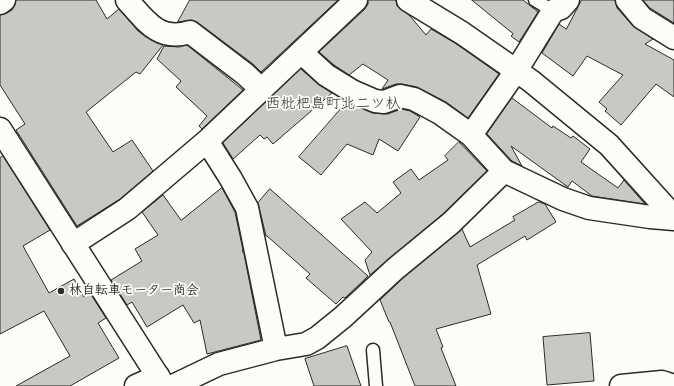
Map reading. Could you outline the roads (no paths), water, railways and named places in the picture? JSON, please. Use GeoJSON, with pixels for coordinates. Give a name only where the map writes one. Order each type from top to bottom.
{"type":"FeatureCollection","features":[{"type":"Feature","properties":{"kind":"street"},"geometry":{"type":"LineString","coordinates":[[0,3],[4,0]]}},
{"type":"Feature","properties":{"kind":"street"},"geometry":{"type":"LineString","coordinates":[[127,0],[157,30],[169,35],[180,35],[190,32],[245,74],[262,90]]}},
{"type":"Feature","properties":{"kind":"street"},"geometry":{"type":"LineString","coordinates":[[73,244],[127,209],[207,141],[302,53],[356,0]]}},
{"type":"Feature","properties":{"kind":"street"},"geometry":{"type":"LineString","coordinates":[[408,0],[462,33],[531,81],[609,145],[674,218]]}},
{"type":"Feature","properties":{"kind":"street"},"geometry":{"type":"LineString","coordinates":[[627,0],[642,18],[674,38]]}},
{"type":"Feature","properties":{"kind":"street"},"geometry":{"type":"LineString","coordinates":[[471,135],[560,6]]}},
{"type":"Feature","properties":{"kind":"street"},"geometry":{"type":"LineString","coordinates":[[302,53],[326,75],[352,91],[375,101],[384,102],[400,96],[414,99],[440,113],[471,135],[504,171],[563,199],[589,208],[650,217],[674,218]]}},
{"type":"Feature","properties":{"kind":"street"},"geometry":{"type":"LineString","coordinates":[[0,129],[73,244],[165,383]]}},
{"type":"Feature","properties":{"kind":"street"},"geometry":{"type":"LineString","coordinates":[[207,141],[247,208],[276,349]]}},
{"type":"Feature","properties":{"kind":"street"},"geometry":{"type":"LineString","coordinates":[[136,386],[165,383],[219,364],[276,349],[306,344],[317,338],[343,317],[395,269],[451,223],[504,171]]}},
{"type":"Feature","properties":{"kind":"street"},"geometry":{"type":"LineString","coordinates":[[621,386],[662,382],[672,384]]}},
{"type":"Feature","properties":{"kind":"lane"},"geometry":{"type":"LineString","coordinates":[[535,0],[560,6]]}},
{"type":"Feature","properties":{"kind":"lane"},"geometry":{"type":"LineString","coordinates":[[373,350],[376,386]]}},
{"type":"Feature","properties":{"kind":"place","name":"林自転車モーター商会"},"geometry":{"type":"Point","coordinates":[61,291]}},
{"type":"Feature","properties":{"kind":"district","name":"西枇杷島町北二ツ杁"},"geometry":{"type":"Point","coordinates":[333,104]}}]}
